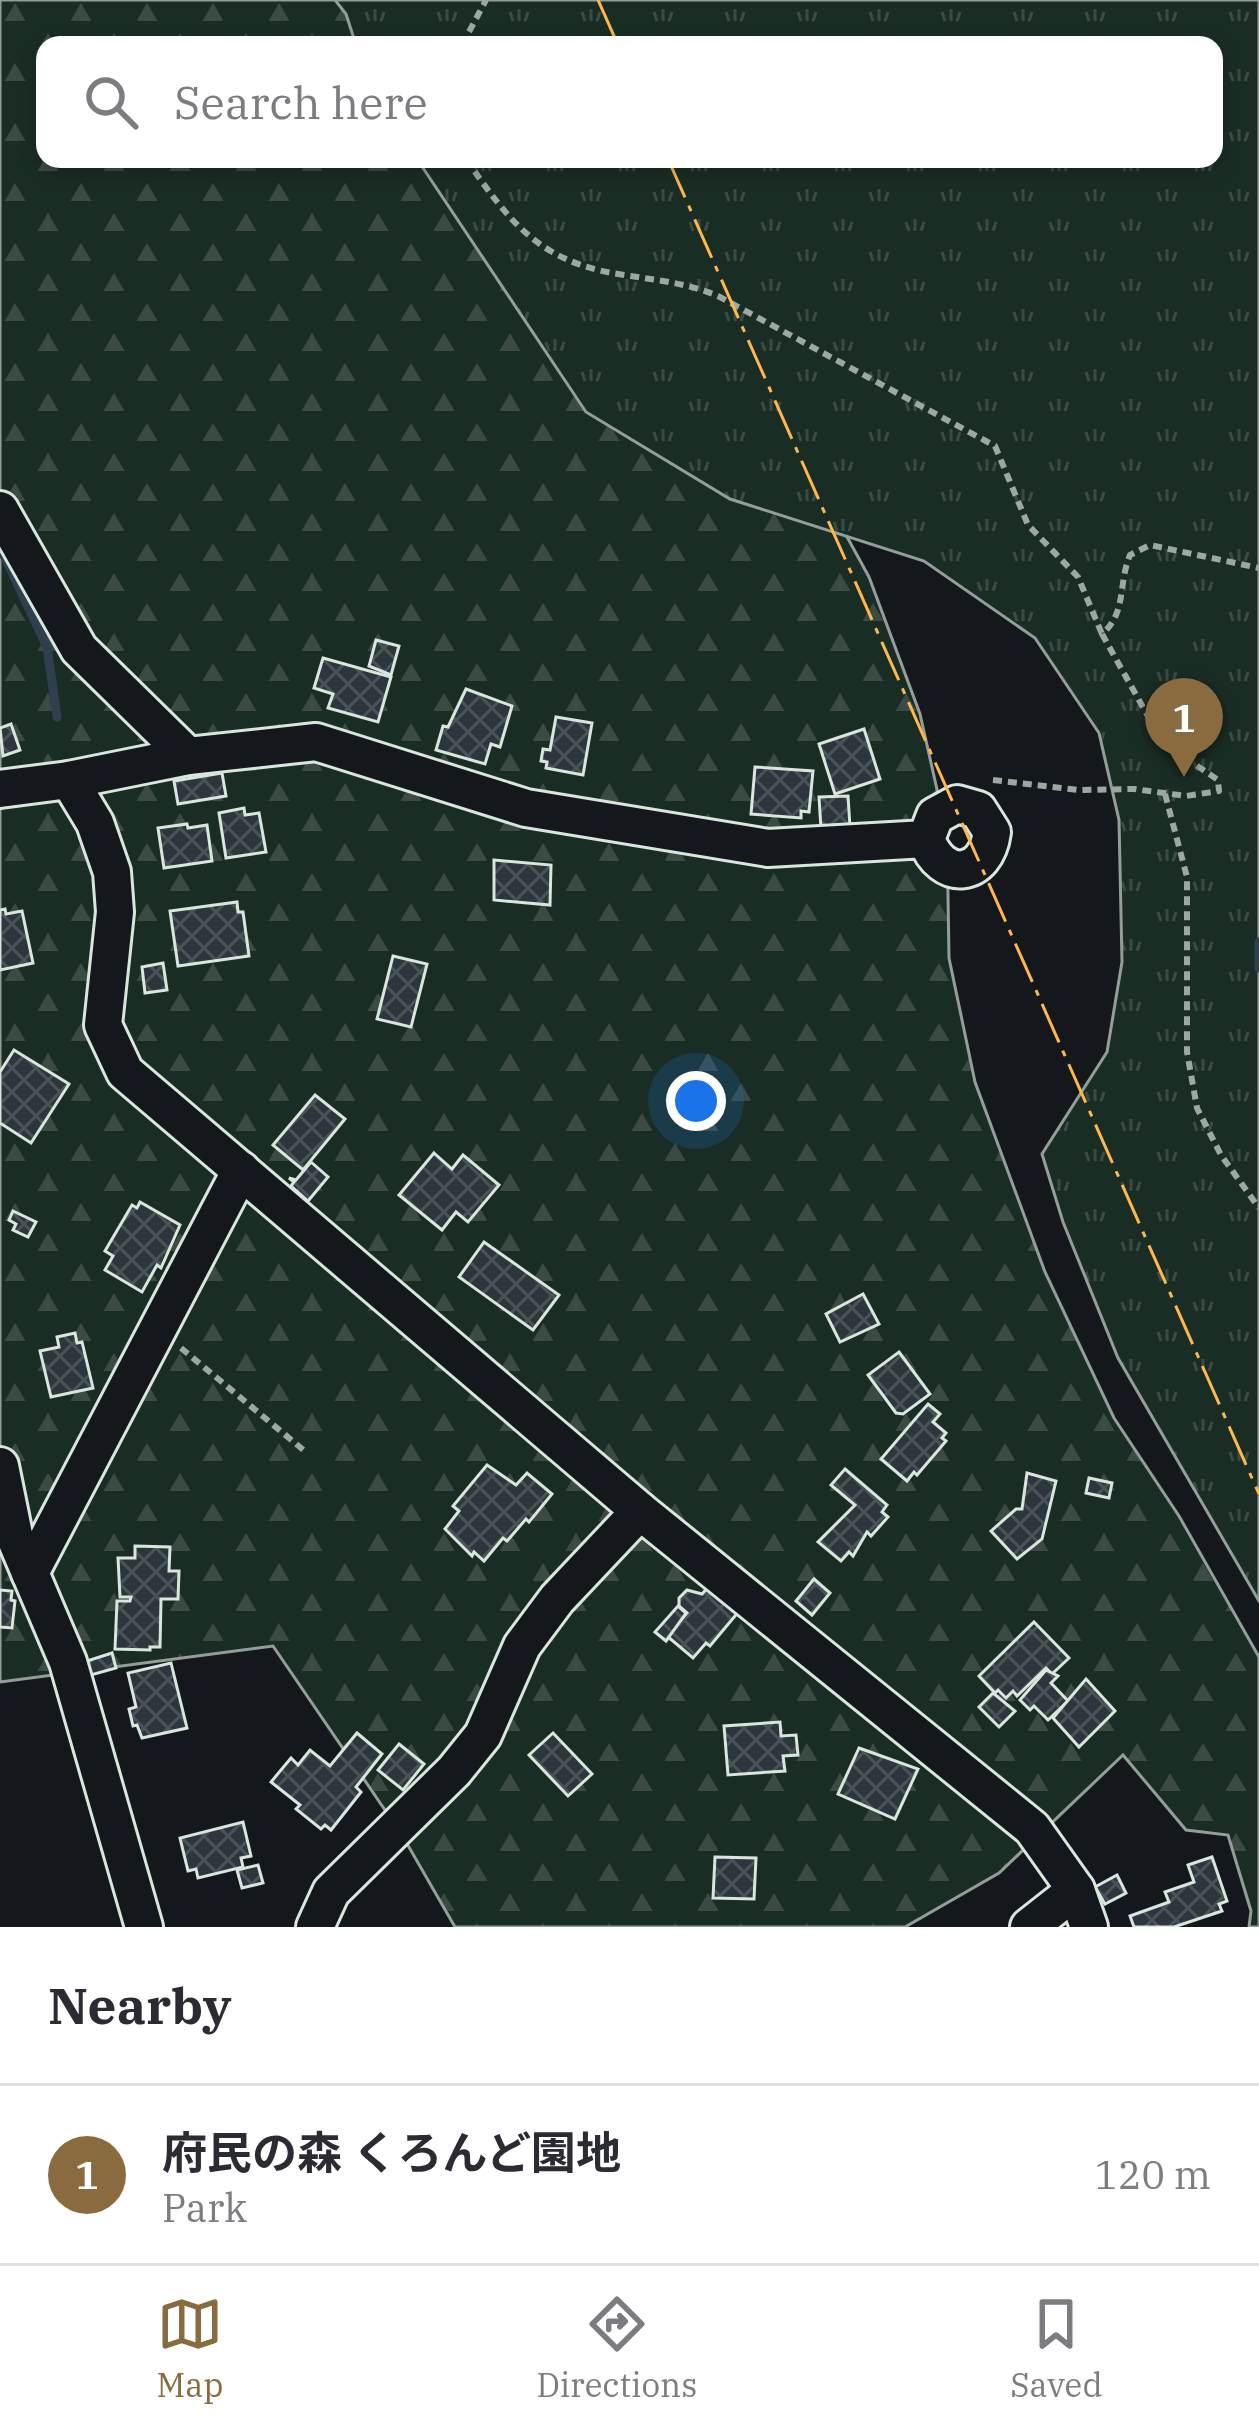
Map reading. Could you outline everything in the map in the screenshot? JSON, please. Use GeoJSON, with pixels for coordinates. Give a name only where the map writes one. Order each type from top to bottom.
{"type":"FeatureCollection","features":[{"type":"Feature","properties":{"kind":"street"},"geometry":{"type":"LineString","coordinates":[[0,510],[79,649],[188,756]]}},
{"type":"Feature","properties":{"kind":"street"},"geometry":{"type":"LineString","coordinates":[[0,789],[188,756],[316,742],[526,808],[768,848],[926,839]]}},
{"type":"Feature","properties":{"kind":"street"},"geometry":{"type":"LineString","coordinates":[[68,780],[95,823],[112,872],[116,912],[103,1025],[125,1072],[640,1511],[1032,1828],[1076,1890],[1088,1927]]}},
{"type":"Feature","properties":{"kind":"street"},"geometry":{"type":"LineString","coordinates":[[957,804],[985,816],[992,832],[982,859],[972,867],[942,866],[926,839],[934,816],[957,804]]}},
{"type":"Feature","properties":{"kind":"street"},"geometry":{"type":"LineString","coordinates":[[30,1573],[241,1170]]}},
{"type":"Feature","properties":{"kind":"street"},"geometry":{"type":"LineString","coordinates":[[0,1466],[14,1535],[68,1662],[144,1927]]}},
{"type":"Feature","properties":{"kind":"street"},"geometry":{"type":"LineString","coordinates":[[315,1927],[332,1892],[454,1771],[483,1735],[522,1646],[556,1599],[640,1511]]}},
{"type":"Feature","properties":{"kind":"street"},"geometry":{"type":"LineString","coordinates":[[1029,1927],[1076,1890]]}},
{"type":"Feature","properties":{"kind":"path"},"geometry":{"type":"LineString","coordinates":[[467,36],[486,0]]}},
{"type":"Feature","properties":{"kind":"path"},"geometry":{"type":"LineString","coordinates":[[472,168],[505,216],[546,249],[582,266],[690,284],[718,296],[995,446],[1028,524],[1078,577],[1102,634],[1154,727],[1171,748],[1218,780],[1219,791],[1079,790],[980,779],[970,806]]}},
{"type":"Feature","properties":{"kind":"path"},"geometry":{"type":"LineString","coordinates":[[1102,634],[1119,614],[1130,555],[1150,545],[1259,568]]}},
{"type":"Feature","properties":{"kind":"path"},"geometry":{"type":"LineString","coordinates":[[1165,794],[1187,877],[1187,1052],[1197,1108],[1221,1155],[1259,1208]]}},
{"type":"Feature","properties":{"kind":"path"},"geometry":{"type":"LineString","coordinates":[[159,1325],[308,1453]]}},
{"type":"Feature","properties":{"kind":"green space"},"geometry":{"type":"Polygon","coordinates":[[[0,0],[387,0],[417,36],[36,36],[36,168],[527,168],[806,462],[869,577],[920,714],[947,834],[949,958],[975,1082],[1045,1272],[1114,1418],[1179,1516],[1259,1657],[1259,1927],[1249,1927],[1251,1911],[1228,1835],[1186,1830],[1123,1755],[999,1873],[905,1927],[455,1927],[402,1835],[273,1646],[0,1682],[0,0]]]}},
{"type":"Feature","properties":{"kind":"green space"},"geometry":{"type":"Polygon","coordinates":[[[335,0],[1259,0],[1259,1601],[1118,1358],[1063,1222],[1042,1154],[1107,1052],[1122,962],[1119,820],[1099,733],[1035,638],[924,561],[730,499],[586,412],[423,168],[1223,168],[1223,36],[353,36],[335,0]]]}},
{"type":"Feature","properties":{"kind":"building"},"geometry":{"type":"Polygon","coordinates":[[[376,640],[399,646],[391,675],[369,666],[376,640]]]}},
{"type":"Feature","properties":{"kind":"building"},"geometry":{"type":"Polygon","coordinates":[[[323,658],[391,677],[378,722],[328,708],[333,694],[314,688],[323,658]]]}},
{"type":"Feature","properties":{"kind":"building"},"geometry":{"type":"Polygon","coordinates":[[[466,689],[512,706],[500,747],[491,744],[485,764],[436,750],[443,726],[448,727],[466,689]]]}},
{"type":"Feature","properties":{"kind":"building"},"geometry":{"type":"Polygon","coordinates":[[[556,717],[592,723],[583,775],[546,768],[547,762],[541,761],[543,749],[550,750],[556,717]]]}},
{"type":"Feature","properties":{"kind":"building"},"geometry":{"type":"Polygon","coordinates":[[[11,724],[20,750],[3,756],[0,728],[11,724]]]}},
{"type":"Feature","properties":{"kind":"building"},"geometry":{"type":"Polygon","coordinates":[[[864,729],[880,779],[835,794],[819,744],[864,729]]]}},
{"type":"Feature","properties":{"kind":"building"},"geometry":{"type":"Polygon","coordinates":[[[755,767],[813,771],[809,812],[801,811],[801,818],[751,814],[755,767]]]}},
{"type":"Feature","properties":{"kind":"building"},"geometry":{"type":"Polygon","coordinates":[[[222,773],[226,796],[178,804],[174,781],[222,773]]]}},
{"type":"Feature","properties":{"kind":"building"},"geometry":{"type":"Polygon","coordinates":[[[848,796],[850,827],[821,829],[819,797],[848,796]]]}},
{"type":"Feature","properties":{"kind":"building"},"geometry":{"type":"Polygon","coordinates":[[[244,808],[245,815],[259,813],[266,852],[226,858],[219,813],[244,808]]]}},
{"type":"Feature","properties":{"kind":"building"},"geometry":{"type":"Polygon","coordinates":[[[187,824],[188,828],[207,825],[212,861],[164,868],[158,828],[187,824]]]}},
{"type":"Feature","properties":{"kind":"building"},"geometry":{"type":"Polygon","coordinates":[[[494,860],[551,865],[550,905],[494,900],[494,860]]]}},
{"type":"Feature","properties":{"kind":"building"},"geometry":{"type":"Polygon","coordinates":[[[237,902],[238,912],[243,912],[249,956],[178,966],[170,911],[237,902]]]}},
{"type":"Feature","properties":{"kind":"building"},"geometry":{"type":"Polygon","coordinates":[[[5,909],[6,914],[22,911],[33,963],[0,970],[0,910],[5,909]]]}},
{"type":"Feature","properties":{"kind":"building"},"geometry":{"type":"Polygon","coordinates":[[[393,956],[427,964],[411,1027],[377,1019],[393,956]]]}},
{"type":"Feature","properties":{"kind":"building"},"geometry":{"type":"Polygon","coordinates":[[[163,963],[167,990],[145,993],[142,967],[163,963]]]}},
{"type":"Feature","properties":{"kind":"building"},"geometry":{"type":"Polygon","coordinates":[[[14,1050],[69,1084],[31,1143],[0,1123],[0,1072],[14,1050]]]}},
{"type":"Feature","properties":{"kind":"building"},"geometry":{"type":"Polygon","coordinates":[[[315,1095],[345,1119],[303,1170],[273,1145],[315,1095]]]}},
{"type":"Feature","properties":{"kind":"building"},"geometry":{"type":"Polygon","coordinates":[[[434,1153],[452,1169],[463,1155],[499,1185],[468,1222],[456,1212],[442,1230],[399,1195],[434,1153]]]}},
{"type":"Feature","properties":{"kind":"building"},"geometry":{"type":"Polygon","coordinates":[[[311,1162],[328,1177],[308,1201],[289,1178],[296,1180],[311,1162]]]}},
{"type":"Feature","properties":{"kind":"building"},"geometry":{"type":"Polygon","coordinates":[[[140,1202],[180,1225],[161,1268],[157,1265],[142,1292],[105,1270],[113,1256],[105,1251],[132,1205],[137,1208],[140,1202]]]}},
{"type":"Feature","properties":{"kind":"building"},"geometry":{"type":"Polygon","coordinates":[[[13,1211],[36,1222],[28,1237],[13,1230],[16,1224],[9,1220],[13,1211]]]}},
{"type":"Feature","properties":{"kind":"building"},"geometry":{"type":"Polygon","coordinates":[[[484,1242],[559,1295],[533,1330],[459,1277],[484,1242]]]}},
{"type":"Feature","properties":{"kind":"building"},"geometry":{"type":"Polygon","coordinates":[[[863,1294],[879,1324],[840,1342],[826,1314],[863,1294]]]}},
{"type":"Feature","properties":{"kind":"building"},"geometry":{"type":"Polygon","coordinates":[[[75,1333],[77,1343],[82,1342],[93,1388],[51,1397],[40,1351],[59,1347],[57,1337],[75,1333]]]}},
{"type":"Feature","properties":{"kind":"building"},"geometry":{"type":"Polygon","coordinates":[[[899,1352],[930,1394],[903,1414],[896,1413],[868,1375],[899,1352]]]}},
{"type":"Feature","properties":{"kind":"building"},"geometry":{"type":"Polygon","coordinates":[[[928,1404],[940,1414],[933,1422],[946,1433],[942,1438],[946,1441],[907,1481],[881,1459],[928,1404]]]}},
{"type":"Feature","properties":{"kind":"building"},"geometry":{"type":"Polygon","coordinates":[[[487,1465],[516,1485],[527,1473],[552,1494],[529,1522],[526,1519],[507,1541],[503,1538],[484,1561],[474,1552],[472,1556],[445,1529],[459,1511],[453,1506],[487,1465]]]}},
{"type":"Feature","properties":{"kind":"building"},"geometry":{"type":"Polygon","coordinates":[[[845,1469],[887,1505],[882,1512],[888,1517],[871,1536],[867,1532],[853,1556],[849,1552],[841,1561],[818,1542],[855,1505],[831,1485],[845,1469]]]}},
{"type":"Feature","properties":{"kind":"building"},"geometry":{"type":"Polygon","coordinates":[[[1027,1473],[1056,1481],[1042,1539],[1017,1559],[991,1531],[1022,1509],[1027,1473]]]}},
{"type":"Feature","properties":{"kind":"building"},"geometry":{"type":"Polygon","coordinates":[[[1089,1478],[1112,1483],[1109,1498],[1086,1493],[1089,1478]]]}},
{"type":"Feature","properties":{"kind":"building"},"geometry":{"type":"Polygon","coordinates":[[[135,1546],[170,1547],[169,1571],[179,1571],[178,1599],[161,1599],[160,1647],[150,1650],[115,1649],[117,1601],[131,1597],[120,1597],[118,1558],[135,1558],[135,1546]]]}},
{"type":"Feature","properties":{"kind":"building"},"geometry":{"type":"Polygon","coordinates":[[[814,1579],[830,1593],[812,1615],[796,1601],[814,1579]]]}},
{"type":"Feature","properties":{"kind":"building"},"geometry":{"type":"Polygon","coordinates":[[[710,1585],[740,1610],[710,1646],[706,1643],[693,1658],[667,1636],[687,1613],[679,1606],[679,1598],[687,1590],[702,1594],[710,1585]]]}},
{"type":"Feature","properties":{"kind":"building"},"geometry":{"type":"Polygon","coordinates":[[[0,1590],[12,1591],[12,1628],[0,1627],[0,1590]]]}},
{"type":"Feature","properties":{"kind":"building"},"geometry":{"type":"Polygon","coordinates":[[[678,1606],[686,1613],[666,1641],[655,1632],[678,1606]]]}},
{"type":"Feature","properties":{"kind":"building"},"geometry":{"type":"Polygon","coordinates":[[[1034,1622],[1069,1658],[1052,1674],[1046,1668],[1017,1696],[1013,1691],[1006,1698],[998,1690],[995,1693],[979,1676],[1034,1622]]]}},
{"type":"Feature","properties":{"kind":"building"},"geometry":{"type":"Polygon","coordinates":[[[112,1653],[116,1668],[91,1675],[87,1661],[112,1653]]]}},
{"type":"Feature","properties":{"kind":"building"},"geometry":{"type":"Polygon","coordinates":[[[171,1663],[187,1728],[142,1738],[129,1709],[136,1707],[128,1673],[171,1663]]]}},
{"type":"Feature","properties":{"kind":"building"},"geometry":{"type":"Polygon","coordinates":[[[1046,1670],[1058,1676],[1051,1683],[1068,1701],[1048,1720],[1020,1700],[1046,1670]]]}},
{"type":"Feature","properties":{"kind":"building"},"geometry":{"type":"Polygon","coordinates":[[[1086,1679],[1115,1711],[1079,1747],[1053,1718],[1086,1679]]]}},
{"type":"Feature","properties":{"kind":"building"},"geometry":{"type":"Polygon","coordinates":[[[993,1693],[1015,1711],[999,1727],[979,1707],[993,1693]]]}},
{"type":"Feature","properties":{"kind":"building"},"geometry":{"type":"Polygon","coordinates":[[[780,1722],[781,1736],[796,1735],[798,1755],[783,1756],[785,1771],[728,1775],[724,1726],[780,1722]]]}},
{"type":"Feature","properties":{"kind":"building"},"geometry":{"type":"Polygon","coordinates":[[[357,1733],[382,1754],[356,1787],[361,1792],[331,1830],[325,1825],[321,1829],[271,1782],[291,1758],[298,1765],[310,1750],[330,1766],[357,1733]]]}},
{"type":"Feature","properties":{"kind":"building"},"geometry":{"type":"Polygon","coordinates":[[[553,1733],[592,1774],[568,1796],[529,1755],[553,1733]]]}},
{"type":"Feature","properties":{"kind":"building"},"geometry":{"type":"Polygon","coordinates":[[[399,1744],[424,1764],[403,1790],[378,1770],[399,1744]]]}},
{"type":"Feature","properties":{"kind":"building"},"geometry":{"type":"Polygon","coordinates":[[[859,1748],[918,1769],[895,1819],[838,1794],[859,1748]]]}},
{"type":"Feature","properties":{"kind":"building"},"geometry":{"type":"Polygon","coordinates":[[[243,1822],[251,1856],[241,1858],[243,1867],[198,1878],[196,1869],[188,1871],[180,1838],[243,1822]]]}},
{"type":"Feature","properties":{"kind":"building"},"geometry":{"type":"Polygon","coordinates":[[[715,1857],[756,1858],[754,1899],[713,1898],[715,1857]]]}},
{"type":"Feature","properties":{"kind":"building"},"geometry":{"type":"Polygon","coordinates":[[[1212,1857],[1227,1901],[1219,1904],[1222,1911],[1174,1927],[1134,1927],[1130,1916],[1169,1902],[1165,1892],[1194,1882],[1188,1865],[1212,1857]]]}},
{"type":"Feature","properties":{"kind":"building"},"geometry":{"type":"Polygon","coordinates":[[[258,1865],[263,1883],[242,1888],[237,1870],[258,1865]]]}},
{"type":"Feature","properties":{"kind":"building"},"geometry":{"type":"Polygon","coordinates":[[[1117,1875],[1126,1893],[1105,1904],[1095,1887],[1117,1875]]]}},
{"type":"Feature","properties":{"kind":"waterway"},"geometry":{"type":"LineString","coordinates":[[0,547],[47,647],[57,717]]}},
{"type":"Feature","properties":{"kind":"waterway"},"geometry":{"type":"LineString","coordinates":[[1259,942],[1259,968]]}},
{"type":"Feature","properties":{"kind":"power"},"geometry":{"type":"LineString","coordinates":[[598,0],[614,36]]}},
{"type":"Feature","properties":{"kind":"power"},"geometry":{"type":"LineString","coordinates":[[672,168],[1259,1494]]}},
{"type":"Feature","properties":{"kind":"place","name":"府民の森 くろんど園地"},"geometry":{"type":"Point","coordinates":[1184,777]}}]}
